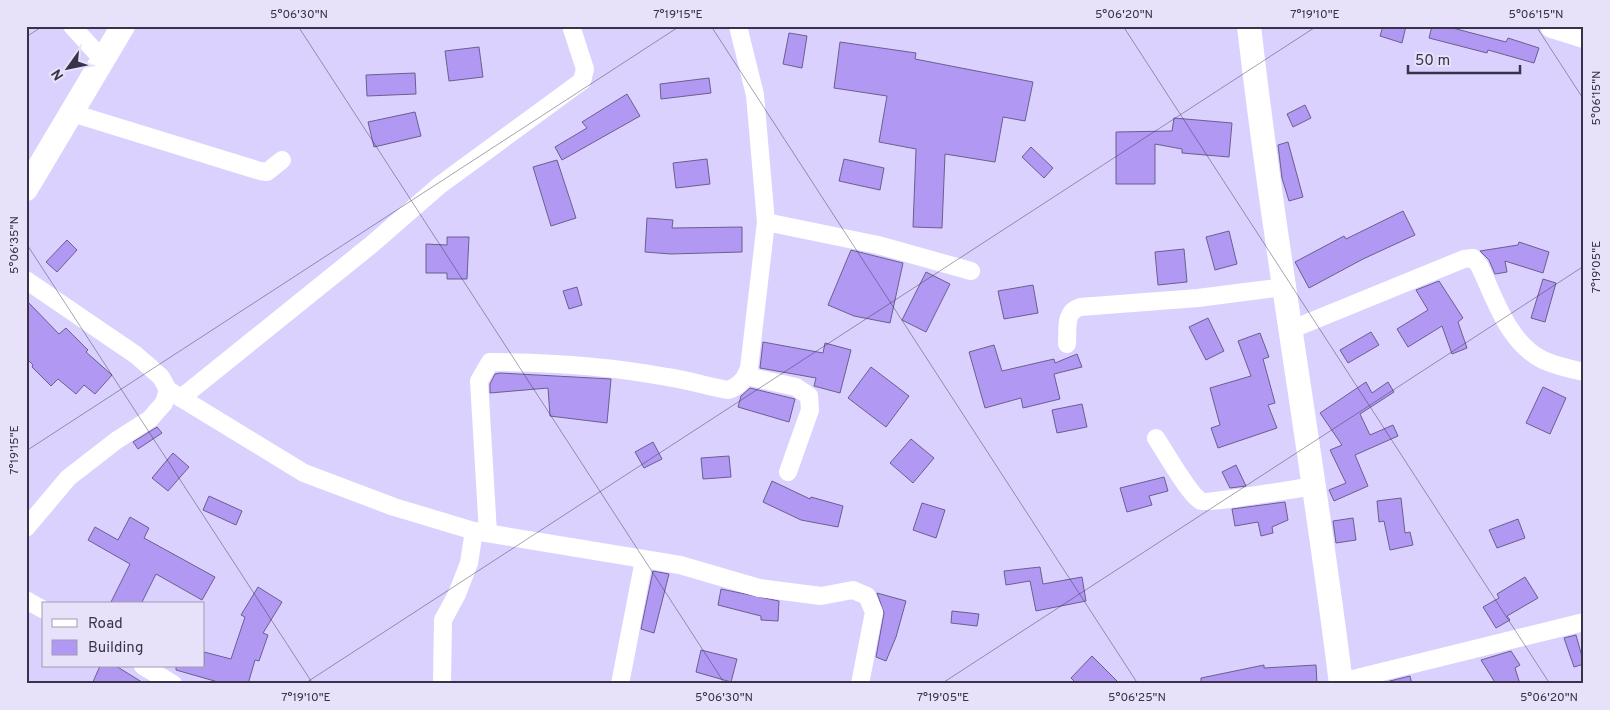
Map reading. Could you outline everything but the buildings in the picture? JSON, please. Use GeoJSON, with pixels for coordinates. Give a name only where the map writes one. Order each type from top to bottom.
{"type":"FeatureCollection","features":[{"type":"Feature","properties":{"kind":"street"},"geometry":{"type":"LineString","coordinates":[[72,26],[103,60]]}},
{"type":"Feature","properties":{"kind":"street"},"geometry":{"type":"LineString","coordinates":[[26,189],[123,26]]}},
{"type":"Feature","properties":{"kind":"street"},"geometry":{"type":"LineString","coordinates":[[26,528],[68,478],[117,440],[150,419],[175,394],[371,245],[440,184],[582,82],[585,69],[571,26]]}},
{"type":"Feature","properties":{"kind":"street"},"geometry":{"type":"LineString","coordinates":[[442,684],[443,620],[457,594],[481,532],[479,381],[490,362],[532,362],[618,370],[667,377],[728,390],[735,388],[746,376],[749,368],[766,222],[755,95],[738,26]]}},
{"type":"Feature","properties":{"kind":"street"},"geometry":{"type":"LineString","coordinates":[[1248,26],[1260,126],[1315,486],[1341,683],[1584,622]]}},
{"type":"Feature","properties":{"kind":"street"},"geometry":{"type":"LineString","coordinates":[[1552,26],[1584,36]]}},
{"type":"Feature","properties":{"kind":"street"},"geometry":{"type":"LineString","coordinates":[[72,113],[260,171],[267,172],[282,160]]}},
{"type":"Feature","properties":{"kind":"street"},"geometry":{"type":"LineString","coordinates":[[766,222],[878,245],[971,271]]}},
{"type":"Feature","properties":{"kind":"street"},"geometry":{"type":"LineString","coordinates":[[1290,330],[1400,284],[1464,259],[1473,258],[1479,264],[1513,335],[1528,350],[1542,359],[1584,372]]}},
{"type":"Feature","properties":{"kind":"street"},"geometry":{"type":"LineString","coordinates":[[26,280],[136,355],[175,394],[304,473],[394,507],[481,532],[680,565],[759,588],[821,596],[853,590],[867,596],[874,612],[860,684]]}},
{"type":"Feature","properties":{"kind":"street"},"geometry":{"type":"LineString","coordinates":[[1067,344],[1068,317],[1074,309],[1080,306],[1198,298],[1284,287]]}},
{"type":"Feature","properties":{"kind":"street"},"geometry":{"type":"LineString","coordinates":[[746,376],[796,388],[810,396],[810,410],[788,472]]}},
{"type":"Feature","properties":{"kind":"street"},"geometry":{"type":"LineString","coordinates":[[1156,438],[1190,491],[1201,501],[1208,503],[1241,496],[1315,486]]}},
{"type":"Feature","properties":{"kind":"street"},"geometry":{"type":"LineString","coordinates":[[620,684],[644,560]]}},
{"type":"Feature","properties":{"kind":"street"},"geometry":{"type":"LineString","coordinates":[[26,600],[42,609]]}},
{"type":"Feature","properties":{"kind":"street"},"geometry":{"type":"LineString","coordinates":[[146,668],[174,684]]}}]}
